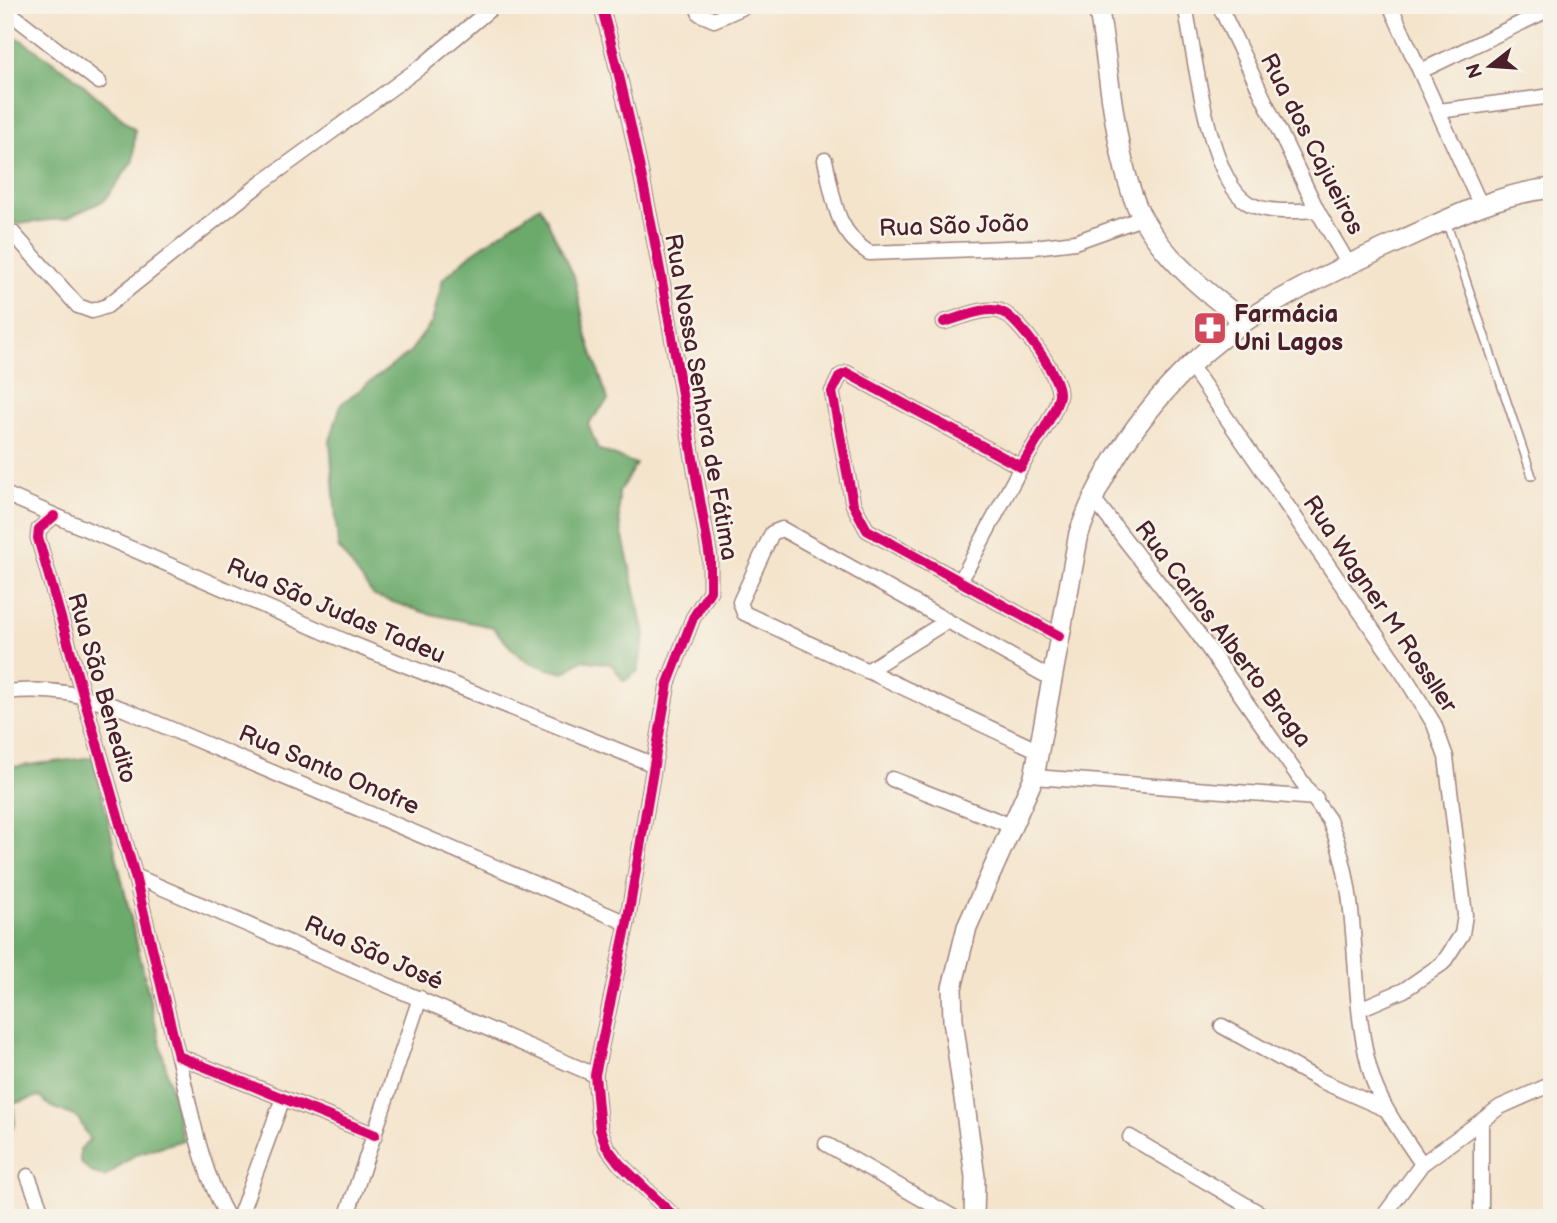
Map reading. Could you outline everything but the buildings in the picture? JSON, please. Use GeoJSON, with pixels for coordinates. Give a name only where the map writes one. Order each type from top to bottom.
{"type":"FeatureCollection","features":[{"type":"Feature","properties":{"kind":"main road"},"geometry":{"type":"LineString","coordinates":[[1098,5],[1118,130],[1131,186],[1142,218],[1164,249],[1210,295],[1244,321]]}},
{"type":"Feature","properties":{"kind":"main road"},"geometry":{"type":"LineString","coordinates":[[974,1218],[975,1177],[953,1020],[952,988],[967,927],[1014,827],[1034,777],[1072,564],[1092,497],[1125,440],[1190,365],[1244,321],[1349,265],[1480,204],[1527,191],[1552,188]]}},
{"type":"Feature","properties":{"kind":"street"},"geometry":{"type":"LineString","coordinates":[[5,229],[12,232],[78,306],[92,311],[107,306],[121,298],[207,224],[422,66],[495,5]]}},
{"type":"Feature","properties":{"kind":"street","name":"Rua Nossa Senhora de Fátima"},"geometry":{"type":"LineString","coordinates":[[601,5],[629,124],[668,315],[710,558],[710,591],[693,618],[668,683],[627,923],[595,1075],[600,1129],[606,1146],[619,1163],[676,1218]]}},
{"type":"Feature","properties":{"kind":"street"},"geometry":{"type":"LineString","coordinates":[[696,5],[700,14],[714,20],[748,5]]}},
{"type":"Feature","properties":{"kind":"street"},"geometry":{"type":"LineString","coordinates":[[1185,5],[1211,139],[1237,194],[1249,204],[1269,210],[1317,210]]}},
{"type":"Feature","properties":{"kind":"street","name":"Rua dos Cajueiros"},"geometry":{"type":"LineString","coordinates":[[1219,5],[1317,210],[1349,265]]}},
{"type":"Feature","properties":{"kind":"street"},"geometry":{"type":"LineString","coordinates":[[1390,5],[1480,204]]}},
{"type":"Feature","properties":{"kind":"street"},"geometry":{"type":"LineString","coordinates":[[1421,71],[1552,8]]}},
{"type":"Feature","properties":{"kind":"street"},"geometry":{"type":"LineString","coordinates":[[5,9],[99,82]]}},
{"type":"Feature","properties":{"kind":"street"},"geometry":{"type":"LineString","coordinates":[[1439,111],[1552,96]]}},
{"type":"Feature","properties":{"kind":"street","name":"Rua São João"},"geometry":{"type":"LineString","coordinates":[[825,160],[841,224],[857,245],[869,253],[1047,246],[1075,242],[1142,218]]}},
{"type":"Feature","properties":{"kind":"street"},"geometry":{"type":"LineString","coordinates":[[944,322],[991,310],[1002,312],[1013,319],[1043,357],[1056,380],[1058,399],[960,582]]}},
{"type":"Feature","properties":{"kind":"street","name":"Rua Wagner M Rossller"},"geometry":{"type":"LineString","coordinates":[[1190,365],[1404,676],[1434,724],[1444,749],[1463,889],[1465,915],[1462,934],[1443,963],[1426,977],[1362,1009]]}},
{"type":"Feature","properties":{"kind":"street"},"geometry":{"type":"LineString","coordinates":[[1021,467],[847,373],[834,382],[832,392],[858,518],[867,530],[1059,636]]}},
{"type":"Feature","properties":{"kind":"street","name":"Rua São Judas Tadeu"},"geometry":{"type":"LineString","coordinates":[[5,494],[345,641],[653,764]]}},
{"type":"Feature","properties":{"kind":"street","name":"Rua Carlos Alberto Braga"},"geometry":{"type":"LineString","coordinates":[[1092,497],[1196,631],[1329,820],[1342,856],[1367,1056],[1385,1109],[1422,1164]]}},
{"type":"Feature","properties":{"kind":"street","name":"Rua São Benedito"},"geometry":{"type":"LineString","coordinates":[[54,516],[39,529],[38,538],[80,694],[135,876],[202,1159],[228,1218]]}},
{"type":"Feature","properties":{"kind":"street"},"geometry":{"type":"LineString","coordinates":[[1039,751],[744,613],[740,601],[774,531],[782,529],[1052,680]]}},
{"type":"Feature","properties":{"kind":"street"},"geometry":{"type":"LineString","coordinates":[[867,671],[947,621]]}},
{"type":"Feature","properties":{"kind":"street","name":"Rua Santo Onofre"},"geometry":{"type":"LineString","coordinates":[[5,692],[36,689],[80,694],[236,755],[627,923]]}},
{"type":"Feature","properties":{"kind":"street"},"geometry":{"type":"LineString","coordinates":[[1034,777],[1316,798]]}},
{"type":"Feature","properties":{"kind":"street"},"geometry":{"type":"LineString","coordinates":[[892,779],[1014,827]]}},
{"type":"Feature","properties":{"kind":"street","name":"Rua São José"},"geometry":{"type":"LineString","coordinates":[[135,876],[595,1075]]}},
{"type":"Feature","properties":{"kind":"street"},"geometry":{"type":"LineString","coordinates":[[346,1218],[420,998]]}},
{"type":"Feature","properties":{"kind":"street"},"geometry":{"type":"LineString","coordinates":[[1222,1026],[1319,1080],[1385,1109]]}},
{"type":"Feature","properties":{"kind":"street"},"geometry":{"type":"LineString","coordinates":[[178,1056],[375,1135]]}},
{"type":"Feature","properties":{"kind":"street"},"geometry":{"type":"LineString","coordinates":[[1382,1218],[1422,1164],[1500,1107],[1552,1084]]}},
{"type":"Feature","properties":{"kind":"street"},"geometry":{"type":"LineString","coordinates":[[239,1218],[283,1098]]}},
{"type":"Feature","properties":{"kind":"street"},"geometry":{"type":"LineString","coordinates":[[1481,1121],[1481,1218]]}},
{"type":"Feature","properties":{"kind":"street"},"geometry":{"type":"LineString","coordinates":[[1130,1137],[1268,1218]]}},
{"type":"Feature","properties":{"kind":"street"},"geometry":{"type":"LineString","coordinates":[[826,1144],[955,1218]]}},
{"type":"Feature","properties":{"kind":"street"},"geometry":{"type":"LineString","coordinates":[[28,1176],[44,1218]]}},
{"type":"Feature","properties":{"kind":"lane"},"geometry":{"type":"LineString","coordinates":[[1446,220],[1532,476]]}},
{"type":"Feature","properties":{"kind":"green space"},"geometry":{"type":"Polygon","coordinates":[[[5,29],[71,74],[135,130],[133,161],[105,200],[67,218],[18,224],[5,219],[5,29]]]}},
{"type":"Feature","properties":{"kind":"green space"},"geometry":{"type":"Polygon","coordinates":[[[540,206],[574,276],[587,337],[608,400],[588,424],[598,449],[636,464],[619,492],[619,520],[645,634],[638,671],[624,681],[611,664],[582,660],[564,673],[531,663],[516,653],[493,627],[426,613],[374,596],[338,547],[330,441],[341,404],[409,353],[432,322],[443,279],[472,253],[540,206]]]}},
{"type":"Feature","properties":{"kind":"green space"},"geometry":{"type":"Polygon","coordinates":[[[93,757],[183,1140],[136,1154],[105,1177],[91,1172],[80,1162],[80,1149],[90,1140],[78,1118],[50,1106],[39,1096],[13,1104],[15,1124],[5,1142],[5,768],[93,757]]]}},
{"type":"Feature","properties":{"kind":"cycle path"},"geometry":{"type":"LineString","coordinates":[[601,5],[649,211],[710,558],[710,591],[693,618],[668,683],[627,923],[595,1075],[600,1129],[606,1146],[619,1163],[676,1218]]}},
{"type":"Feature","properties":{"kind":"cycle path"},"geometry":{"type":"LineString","coordinates":[[944,322],[989,310],[1002,312],[1009,317],[1038,349],[1053,375],[1059,395],[1053,412],[1021,467],[847,373],[840,376],[832,392],[853,504],[867,530],[1059,636]]}},
{"type":"Feature","properties":{"kind":"cycle path"},"geometry":{"type":"LineString","coordinates":[[54,516],[39,529],[38,538],[135,876],[178,1056],[375,1135]]}},
{"type":"Feature","properties":{"kind":"place","name":"Farmácia Uni Lagos"},"geometry":{"type":"Point","coordinates":[1210,328]}}]}
